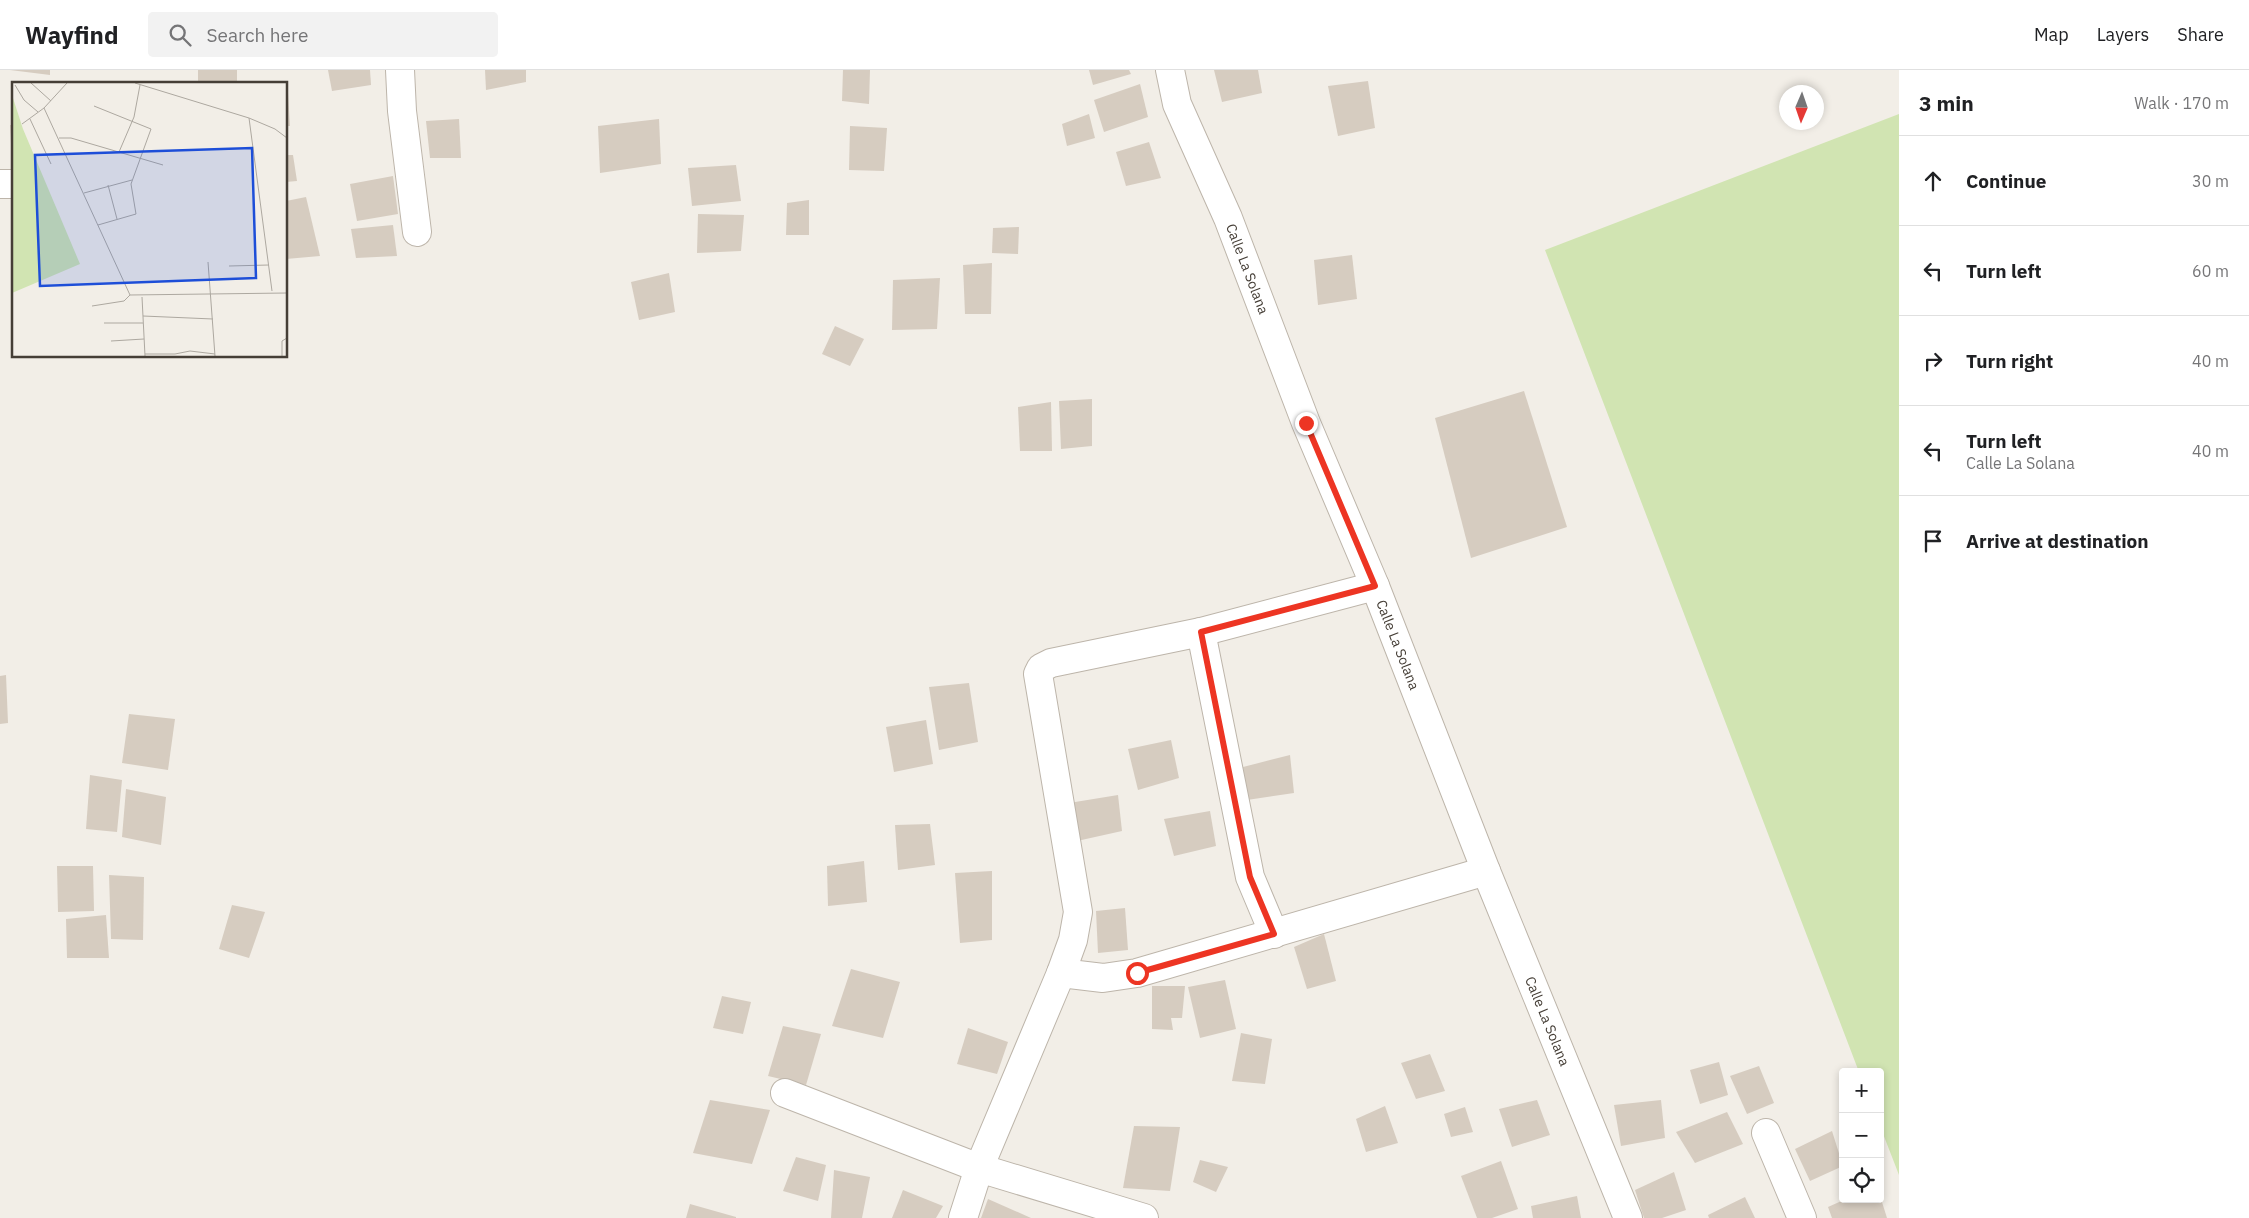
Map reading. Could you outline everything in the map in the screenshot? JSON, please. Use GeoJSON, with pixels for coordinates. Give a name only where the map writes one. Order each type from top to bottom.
{"type":"FeatureCollection","features":[{"type":"Feature","properties":{"kind":"street"},"geometry":{"type":"LineString","coordinates":[[400,70],[402,111],[417,232]]}},
{"type":"Feature","properties":{"kind":"street","name":"Calle La Solana"},"geometry":{"type":"LineString","coordinates":[[1170,70],[1177,104],[1228,218],[1306,423],[1375,586],[1486,871],[1628,1218]]}},
{"type":"Feature","properties":{"kind":"street"},"geometry":{"type":"LineString","coordinates":[[963,1218],[979,1168],[1061,973],[1073,940],[1078,912],[1038,674],[1042,668],[1051,663],[1201,632],[1375,586]]}},
{"type":"Feature","properties":{"kind":"street"},"geometry":{"type":"LineString","coordinates":[[1201,632],[1250,877],[1274,934]]}},
{"type":"Feature","properties":{"kind":"street"},"geometry":{"type":"LineString","coordinates":[[1061,973],[1103,978],[1137,973],[1486,871]]}},
{"type":"Feature","properties":{"kind":"street"},"geometry":{"type":"LineString","coordinates":[[786,1093],[979,1168],[1144,1218]]}},
{"type":"Feature","properties":{"kind":"street"},"geometry":{"type":"LineString","coordinates":[[1766,1133],[1802,1218]]}},
{"type":"Feature","properties":{"kind":"green space"},"geometry":{"type":"Polygon","coordinates":[[[1899,114],[1899,1175],[1884,1136],[1884,1068],[1857,1068],[1545,250],[1899,114]]]}},
{"type":"Feature","properties":{"kind":"building"},"geometry":{"type":"Polygon","coordinates":[[[10,70],[50,70],[50,75],[10,70]]]}},
{"type":"Feature","properties":{"kind":"building"},"geometry":{"type":"Polygon","coordinates":[[[198,70],[237,70],[237,82],[198,82],[198,70]]]}},
{"type":"Feature","properties":{"kind":"building"},"geometry":{"type":"Polygon","coordinates":[[[328,70],[370,70],[371,85],[332,91],[328,70]]]}},
{"type":"Feature","properties":{"kind":"building"},"geometry":{"type":"Polygon","coordinates":[[[485,70],[526,70],[526,82],[486,90],[485,70]]]}},
{"type":"Feature","properties":{"kind":"building"},"geometry":{"type":"Polygon","coordinates":[[[843,70],[870,70],[869,104],[842,101],[843,70]]]}},
{"type":"Feature","properties":{"kind":"building"},"geometry":{"type":"Polygon","coordinates":[[[1089,70],[1129,70],[1131,74],[1093,85],[1089,70]]]}},
{"type":"Feature","properties":{"kind":"building"},"geometry":{"type":"Polygon","coordinates":[[[1214,70],[1258,70],[1262,93],[1222,102],[1214,70]]]}},
{"type":"Feature","properties":{"kind":"building"},"geometry":{"type":"Polygon","coordinates":[[[1368,81],[1375,128],[1338,136],[1328,86],[1368,81]]]}},
{"type":"Feature","properties":{"kind":"building"},"geometry":{"type":"Polygon","coordinates":[[[1140,84],[1148,117],[1104,132],[1094,100],[1140,84]]]}},
{"type":"Feature","properties":{"kind":"building"},"geometry":{"type":"Polygon","coordinates":[[[288,93],[290,126],[288,126],[288,93]]]}},
{"type":"Feature","properties":{"kind":"building"},"geometry":{"type":"Polygon","coordinates":[[[1089,114],[1095,138],[1067,146],[1062,124],[1089,114]]]}},
{"type":"Feature","properties":{"kind":"building"},"geometry":{"type":"Polygon","coordinates":[[[459,119],[461,158],[430,158],[426,121],[459,119]]]}},
{"type":"Feature","properties":{"kind":"building"},"geometry":{"type":"Polygon","coordinates":[[[659,119],[661,164],[600,173],[598,126],[659,119]]]}},
{"type":"Feature","properties":{"kind":"building"},"geometry":{"type":"Polygon","coordinates":[[[10,125],[12,125],[12,161],[10,125]]]}},
{"type":"Feature","properties":{"kind":"building"},"geometry":{"type":"Polygon","coordinates":[[[850,126],[887,128],[884,171],[849,170],[850,126]]]}},
{"type":"Feature","properties":{"kind":"building"},"geometry":{"type":"Polygon","coordinates":[[[1149,142],[1161,178],[1126,186],[1116,152],[1149,142]]]}},
{"type":"Feature","properties":{"kind":"building"},"geometry":{"type":"Polygon","coordinates":[[[288,155],[293,155],[297,181],[288,182],[288,155]]]}},
{"type":"Feature","properties":{"kind":"building"},"geometry":{"type":"Polygon","coordinates":[[[736,165],[741,201],[692,206],[688,168],[736,165]]]}},
{"type":"Feature","properties":{"kind":"building"},"geometry":{"type":"Polygon","coordinates":[[[393,176],[398,214],[357,221],[350,184],[393,176]]]}},
{"type":"Feature","properties":{"kind":"building"},"geometry":{"type":"Polygon","coordinates":[[[306,197],[320,256],[288,259],[288,201],[306,197]]]}},
{"type":"Feature","properties":{"kind":"building"},"geometry":{"type":"Polygon","coordinates":[[[809,200],[809,235],[786,235],[787,203],[809,200]]]}},
{"type":"Feature","properties":{"kind":"building"},"geometry":{"type":"Polygon","coordinates":[[[698,214],[744,215],[741,251],[697,253],[698,214]]]}},
{"type":"Feature","properties":{"kind":"building"},"geometry":{"type":"Polygon","coordinates":[[[393,225],[397,256],[356,258],[351,229],[393,225]]]}},
{"type":"Feature","properties":{"kind":"building"},"geometry":{"type":"Polygon","coordinates":[[[1019,227],[1018,254],[992,253],[993,228],[1019,227]]]}},
{"type":"Feature","properties":{"kind":"building"},"geometry":{"type":"Polygon","coordinates":[[[1352,255],[1357,299],[1318,305],[1314,260],[1352,255]]]}},
{"type":"Feature","properties":{"kind":"building"},"geometry":{"type":"Polygon","coordinates":[[[992,263],[991,314],[965,314],[963,265],[992,263]]]}},
{"type":"Feature","properties":{"kind":"building"},"geometry":{"type":"Polygon","coordinates":[[[669,273],[675,312],[639,320],[631,282],[669,273]]]}},
{"type":"Feature","properties":{"kind":"building"},"geometry":{"type":"Polygon","coordinates":[[[940,278],[937,329],[892,330],[893,280],[940,278]]]}},
{"type":"Feature","properties":{"kind":"building"},"geometry":{"type":"Polygon","coordinates":[[[835,326],[864,339],[850,366],[822,354],[835,326]]]}},
{"type":"Feature","properties":{"kind":"building"},"geometry":{"type":"Polygon","coordinates":[[[1524,391],[1567,527],[1471,558],[1435,418],[1524,391]]]}},
{"type":"Feature","properties":{"kind":"building"},"geometry":{"type":"Polygon","coordinates":[[[1092,399],[1092,446],[1061,449],[1059,401],[1092,399]]]}},
{"type":"Feature","properties":{"kind":"building"},"geometry":{"type":"Polygon","coordinates":[[[1051,402],[1052,451],[1020,451],[1018,407],[1051,402]]]}},
{"type":"Feature","properties":{"kind":"building"},"geometry":{"type":"Polygon","coordinates":[[[6,675],[8,723],[0,724],[0,676],[6,675]]]}},
{"type":"Feature","properties":{"kind":"building"},"geometry":{"type":"Polygon","coordinates":[[[969,683],[978,742],[939,750],[929,687],[969,683]]]}},
{"type":"Feature","properties":{"kind":"building"},"geometry":{"type":"Polygon","coordinates":[[[129,714],[175,719],[168,770],[122,763],[129,714]]]}},
{"type":"Feature","properties":{"kind":"building"},"geometry":{"type":"Polygon","coordinates":[[[926,720],[933,764],[894,772],[886,727],[926,720]]]}},
{"type":"Feature","properties":{"kind":"building"},"geometry":{"type":"Polygon","coordinates":[[[1171,740],[1179,778],[1138,790],[1128,749],[1171,740]]]}},
{"type":"Feature","properties":{"kind":"building"},"geometry":{"type":"Polygon","coordinates":[[[1290,755],[1294,793],[1247,800],[1243,767],[1290,755]]]}},
{"type":"Feature","properties":{"kind":"building"},"geometry":{"type":"Polygon","coordinates":[[[90,775],[122,780],[117,832],[86,829],[90,775]]]}},
{"type":"Feature","properties":{"kind":"building"},"geometry":{"type":"Polygon","coordinates":[[[126,789],[166,797],[161,845],[122,837],[126,789]]]}},
{"type":"Feature","properties":{"kind":"building"},"geometry":{"type":"Polygon","coordinates":[[[1118,795],[1122,831],[1077,841],[1069,803],[1118,795]]]}},
{"type":"Feature","properties":{"kind":"building"},"geometry":{"type":"Polygon","coordinates":[[[1210,811],[1216,846],[1174,856],[1164,819],[1210,811]]]}},
{"type":"Feature","properties":{"kind":"building"},"geometry":{"type":"Polygon","coordinates":[[[930,824],[935,865],[898,870],[895,825],[930,824]]]}},
{"type":"Feature","properties":{"kind":"building"},"geometry":{"type":"Polygon","coordinates":[[[864,861],[867,902],[828,906],[827,866],[864,861]]]}},
{"type":"Feature","properties":{"kind":"building"},"geometry":{"type":"Polygon","coordinates":[[[57,866],[93,866],[94,911],[58,912],[57,866]]]}},
{"type":"Feature","properties":{"kind":"building"},"geometry":{"type":"Polygon","coordinates":[[[992,871],[992,940],[960,943],[955,873],[992,871]]]}},
{"type":"Feature","properties":{"kind":"building"},"geometry":{"type":"Polygon","coordinates":[[[109,875],[144,877],[143,940],[111,939],[109,875]]]}},
{"type":"Feature","properties":{"kind":"building"},"geometry":{"type":"Polygon","coordinates":[[[232,905],[265,912],[249,958],[219,949],[232,905]]]}},
{"type":"Feature","properties":{"kind":"building"},"geometry":{"type":"Polygon","coordinates":[[[1125,908],[1128,950],[1098,953],[1096,911],[1125,908]]]}},
{"type":"Feature","properties":{"kind":"building"},"geometry":{"type":"Polygon","coordinates":[[[106,915],[109,958],[67,958],[66,919],[106,915]]]}},
{"type":"Feature","properties":{"kind":"building"},"geometry":{"type":"Polygon","coordinates":[[[1324,934],[1336,981],[1307,989],[1294,947],[1324,934]]]}},
{"type":"Feature","properties":{"kind":"building"},"geometry":{"type":"Polygon","coordinates":[[[851,969],[900,982],[883,1038],[832,1026],[851,969]]]}},
{"type":"Feature","properties":{"kind":"building"},"geometry":{"type":"Polygon","coordinates":[[[1225,980],[1236,1029],[1200,1038],[1188,987],[1225,980]]]}},
{"type":"Feature","properties":{"kind":"building"},"geometry":{"type":"Polygon","coordinates":[[[1152,986],[1185,986],[1182,1018],[1171,1018],[1173,1030],[1152,1029],[1152,986]]]}},
{"type":"Feature","properties":{"kind":"building"},"geometry":{"type":"Polygon","coordinates":[[[722,996],[751,1002],[743,1034],[713,1028],[722,996]]]}},
{"type":"Feature","properties":{"kind":"building"},"geometry":{"type":"Polygon","coordinates":[[[783,1026],[821,1034],[806,1085],[768,1076],[783,1026]]]}},
{"type":"Feature","properties":{"kind":"building"},"geometry":{"type":"Polygon","coordinates":[[[968,1028],[1008,1042],[997,1074],[957,1064],[968,1028]]]}},
{"type":"Feature","properties":{"kind":"building"},"geometry":{"type":"Polygon","coordinates":[[[1241,1033],[1272,1039],[1265,1084],[1232,1081],[1241,1033]]]}},
{"type":"Feature","properties":{"kind":"building"},"geometry":{"type":"Polygon","coordinates":[[[1430,1054],[1445,1091],[1416,1099],[1401,1063],[1430,1054]]]}},
{"type":"Feature","properties":{"kind":"building"},"geometry":{"type":"Polygon","coordinates":[[[1719,1062],[1728,1095],[1700,1104],[1690,1070],[1719,1062]]]}},
{"type":"Feature","properties":{"kind":"building"},"geometry":{"type":"Polygon","coordinates":[[[1759,1066],[1774,1103],[1747,1114],[1730,1076],[1759,1066]]]}},
{"type":"Feature","properties":{"kind":"building"},"geometry":{"type":"Polygon","coordinates":[[[710,1100],[770,1110],[752,1164],[693,1153],[710,1100]]]}},
{"type":"Feature","properties":{"kind":"building"},"geometry":{"type":"Polygon","coordinates":[[[1537,1100],[1550,1135],[1512,1147],[1499,1109],[1537,1100]]]}},
{"type":"Feature","properties":{"kind":"building"},"geometry":{"type":"Polygon","coordinates":[[[1661,1100],[1665,1138],[1621,1146],[1614,1105],[1661,1100]]]}},
{"type":"Feature","properties":{"kind":"building"},"geometry":{"type":"Polygon","coordinates":[[[1385,1106],[1398,1143],[1366,1152],[1356,1119],[1385,1106]]]}},
{"type":"Feature","properties":{"kind":"building"},"geometry":{"type":"Polygon","coordinates":[[[1465,1107],[1473,1132],[1451,1137],[1444,1114],[1465,1107]]]}},
{"type":"Feature","properties":{"kind":"building"},"geometry":{"type":"Polygon","coordinates":[[[1727,1112],[1743,1144],[1695,1163],[1676,1132],[1727,1112]]]}},
{"type":"Feature","properties":{"kind":"building"},"geometry":{"type":"Polygon","coordinates":[[[1134,1126],[1180,1127],[1170,1191],[1123,1188],[1134,1126]]]}},
{"type":"Feature","properties":{"kind":"building"},"geometry":{"type":"Polygon","coordinates":[[[1832,1131],[1839,1153],[1839,1168],[1810,1181],[1795,1149],[1832,1131]]]}},
{"type":"Feature","properties":{"kind":"building"},"geometry":{"type":"Polygon","coordinates":[[[796,1157],[826,1165],[818,1201],[783,1191],[796,1157]]]}},
{"type":"Feature","properties":{"kind":"building"},"geometry":{"type":"Polygon","coordinates":[[[1200,1160],[1228,1167],[1216,1192],[1193,1182],[1200,1160]]]}},
{"type":"Feature","properties":{"kind":"building"},"geometry":{"type":"Polygon","coordinates":[[[1501,1161],[1518,1209],[1492,1218],[1477,1218],[1461,1176],[1501,1161]]]}},
{"type":"Feature","properties":{"kind":"building"},"geometry":{"type":"Polygon","coordinates":[[[834,1170],[870,1177],[862,1218],[831,1218],[834,1170]]]}},
{"type":"Feature","properties":{"kind":"building"},"geometry":{"type":"Polygon","coordinates":[[[1674,1172],[1686,1210],[1662,1218],[1644,1218],[1635,1190],[1674,1172]]]}},
{"type":"Feature","properties":{"kind":"building"},"geometry":{"type":"Polygon","coordinates":[[[903,1190],[943,1206],[936,1218],[892,1218],[903,1190]]]}},
{"type":"Feature","properties":{"kind":"building"},"geometry":{"type":"Polygon","coordinates":[[[1577,1196],[1581,1218],[1533,1218],[1531,1206],[1577,1196]]]}},
{"type":"Feature","properties":{"kind":"building"},"geometry":{"type":"Polygon","coordinates":[[[1745,1197],[1755,1218],[1709,1218],[1708,1215],[1745,1197]]]}},
{"type":"Feature","properties":{"kind":"building"},"geometry":{"type":"Polygon","coordinates":[[[988,1199],[1031,1218],[981,1218],[988,1199]]]}},
{"type":"Feature","properties":{"kind":"building"},"geometry":{"type":"Polygon","coordinates":[[[1839,1202],[1882,1203],[1887,1218],[1832,1218],[1828,1207],[1839,1202]]]}},
{"type":"Feature","properties":{"kind":"building"},"geometry":{"type":"Polygon","coordinates":[[[690,1204],[736,1217],[736,1218],[686,1218],[690,1204]]]}},
{"type":"Feature","properties":{"kind":"route"},"geometry":{"type":"LineString","coordinates":[[1137,973],[1274,934],[1250,877],[1201,632],[1375,586],[1306,423]]}}]}
